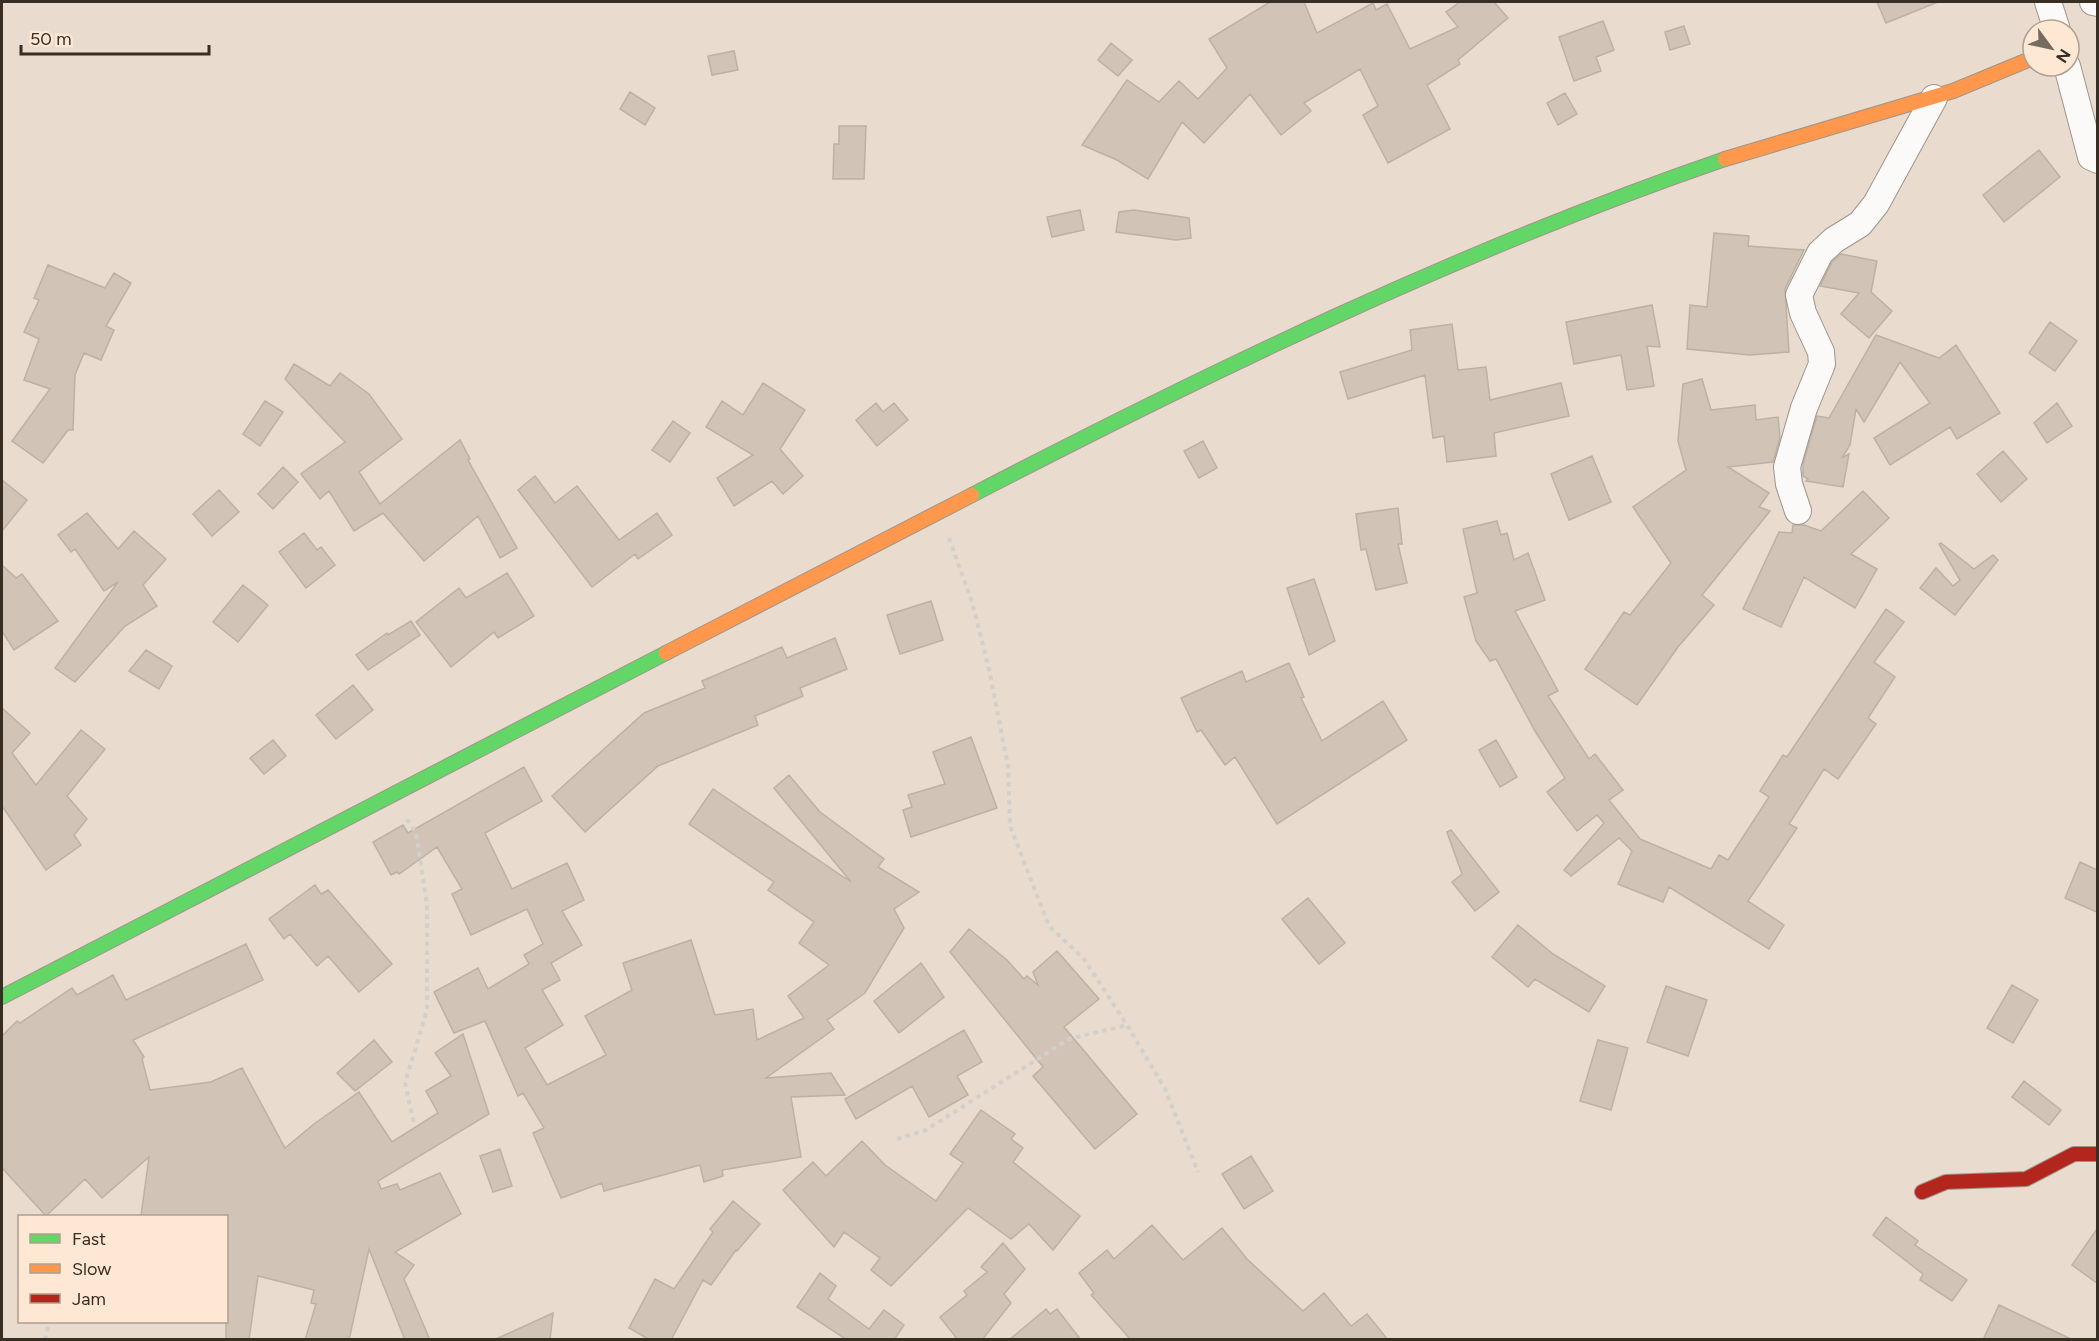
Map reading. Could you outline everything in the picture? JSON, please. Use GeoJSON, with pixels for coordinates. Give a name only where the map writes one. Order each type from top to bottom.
{"type":"FeatureCollection","features":[{"type":"Feature","properties":{"kind":"street"},"geometry":{"type":"LineString","coordinates":[[2048,2],[2053,18]]}},
{"type":"Feature","properties":{"kind":"street"},"geometry":{"type":"LineString","coordinates":[[2,997],[939,512],[1180,390],[1427,277],[1556,223],[1755,148],[1934,98],[1967,87],[2021,63]]}},
{"type":"Feature","properties":{"kind":"street"},"geometry":{"type":"LineString","coordinates":[[2070,78],[2091,157],[2097,159]]}},
{"type":"Feature","properties":{"kind":"street"},"geometry":{"type":"LineString","coordinates":[[1798,511],[1789,484],[1788,467],[1798,427],[1822,364],[1819,345],[1803,313],[1799,295],[1820,254],[1834,240],[1860,224],[1876,204],[1934,98]]}},
{"type":"Feature","properties":{"kind":"street"},"geometry":{"type":"LineString","coordinates":[[1922,1192],[1946,1182],[2026,1179],[2074,1154],[2097,1154]]}},
{"type":"Feature","properties":{"kind":"path"},"geometry":{"type":"LineString","coordinates":[[939,512],[972,602],[989,669],[1008,766],[1010,826],[1049,926],[1084,960],[1127,1025],[1165,1089],[1198,1172]]}},
{"type":"Feature","properties":{"kind":"path"},"geometry":{"type":"LineString","coordinates":[[393,795],[416,833],[427,905],[427,1010],[405,1083],[414,1124]]}},
{"type":"Feature","properties":{"kind":"path"},"geometry":{"type":"LineString","coordinates":[[897,1139],[926,1130],[1070,1039],[1127,1025]]}},
{"type":"Feature","properties":{"kind":"path"},"geometry":{"type":"LineString","coordinates":[[45,1340],[50,1323]]}},
{"type":"Feature","properties":{"kind":"building"},"geometry":{"type":"Polygon","coordinates":[[[1270,2],[1304,2],[1317,33],[1373,3],[1376,10],[1387,4],[1410,49],[1458,27],[1446,12],[1460,2],[1494,2],[1508,18],[1458,60],[1460,64],[1427,85],[1450,129],[1388,163],[1363,115],[1378,106],[1360,69],[1304,103],[1311,111],[1281,135],[1250,94],[1204,143],[1182,122],[1148,179],[1117,160],[1082,145],[1127,80],[1159,102],[1179,81],[1198,99],[1227,68],[1209,39],[1270,2]]]}},
{"type":"Feature","properties":{"kind":"building"},"geometry":{"type":"Polygon","coordinates":[[[1877,2],[1938,2],[1886,23],[1877,2]]]}},
{"type":"Feature","properties":{"kind":"building"},"geometry":{"type":"Polygon","coordinates":[[[1603,21],[1614,50],[1596,57],[1601,71],[1574,81],[1559,37],[1603,21]]]}},
{"type":"Feature","properties":{"kind":"building"},"geometry":{"type":"Polygon","coordinates":[[[1684,26],[1690,44],[1670,50],[1665,32],[1684,26]]]}},
{"type":"Feature","properties":{"kind":"building"},"geometry":{"type":"Polygon","coordinates":[[[1111,43],[1132,60],[1118,76],[1098,60],[1111,43]]]}},
{"type":"Feature","properties":{"kind":"building"},"geometry":{"type":"Polygon","coordinates":[[[734,51],[738,70],[712,75],[708,56],[734,51]]]}},
{"type":"Feature","properties":{"kind":"building"},"geometry":{"type":"Polygon","coordinates":[[[630,92],[655,108],[645,125],[620,109],[630,92]]]}},
{"type":"Feature","properties":{"kind":"building"},"geometry":{"type":"Polygon","coordinates":[[[1565,93],[1577,114],[1558,125],[1547,103],[1565,93]]]}},
{"type":"Feature","properties":{"kind":"building"},"geometry":{"type":"Polygon","coordinates":[[[839,126],[866,126],[864,179],[833,179],[834,144],[839,144],[839,126]]]}},
{"type":"Feature","properties":{"kind":"building"},"geometry":{"type":"Polygon","coordinates":[[[2039,150],[2060,177],[2004,222],[1983,195],[2039,150]]]}},
{"type":"Feature","properties":{"kind":"building"},"geometry":{"type":"Polygon","coordinates":[[[1080,210],[1084,230],[1052,237],[1047,217],[1080,210]]]}},
{"type":"Feature","properties":{"kind":"building"},"geometry":{"type":"Polygon","coordinates":[[[1134,210],[1189,218],[1191,238],[1176,240],[1116,232],[1119,212],[1134,210]]]}},
{"type":"Feature","properties":{"kind":"building"},"geometry":{"type":"Polygon","coordinates":[[[1714,233],[1749,236],[1748,246],[1804,250],[1785,289],[1789,352],[1750,355],[1687,349],[1690,305],[1707,307],[1714,233]]]}},
{"type":"Feature","properties":{"kind":"building"},"geometry":{"type":"Polygon","coordinates":[[[1841,254],[1877,261],[1871,292],[1892,311],[1869,338],[1841,314],[1859,293],[1820,286],[1832,262],[1841,254]]]}},
{"type":"Feature","properties":{"kind":"building"},"geometry":{"type":"Polygon","coordinates":[[[48,265],[105,288],[114,273],[131,283],[106,326],[114,330],[101,360],[84,353],[75,375],[73,430],[68,430],[43,463],[12,441],[50,389],[24,380],[39,339],[24,332],[39,300],[34,298],[48,265]]]}},
{"type":"Feature","properties":{"kind":"building"},"geometry":{"type":"Polygon","coordinates":[[[1652,305],[1660,347],[1647,346],[1654,386],[1627,390],[1621,355],[1574,364],[1566,322],[1652,305]]]}},
{"type":"Feature","properties":{"kind":"building"},"geometry":{"type":"Polygon","coordinates":[[[2050,322],[2077,341],[2055,371],[2029,353],[2050,322]]]}},
{"type":"Feature","properties":{"kind":"building"},"geometry":{"type":"Polygon","coordinates":[[[1452,324],[1458,370],[1486,367],[1490,400],[1561,383],[1569,416],[1494,433],[1496,456],[1447,462],[1444,436],[1433,438],[1425,375],[1348,399],[1340,372],[1412,350],[1410,330],[1452,324]]]}},
{"type":"Feature","properties":{"kind":"building"},"geometry":{"type":"Polygon","coordinates":[[[1876,335],[1939,358],[1956,345],[2000,413],[1957,439],[1950,427],[1890,465],[1874,438],[1930,403],[1900,362],[1864,422],[1856,409],[1850,445],[1842,458],[1849,454],[1843,487],[1806,481],[1808,479],[1803,476],[1803,464],[1817,416],[1829,418],[1876,335]]]}},
{"type":"Feature","properties":{"kind":"building"},"geometry":{"type":"Polygon","coordinates":[[[294,364],[330,386],[340,373],[369,394],[402,439],[359,472],[380,504],[460,440],[470,459],[468,460],[517,548],[500,558],[478,516],[424,561],[383,513],[354,531],[329,491],[320,499],[301,474],[345,442],[285,379],[294,364]]]}},
{"type":"Feature","properties":{"kind":"building"},"geometry":{"type":"Polygon","coordinates":[[[1702,379],[1711,410],[1755,405],[1756,420],[1778,417],[1780,438],[1773,462],[1728,467],[1769,493],[1759,507],[1770,511],[1702,595],[1714,605],[1678,647],[1637,705],[1585,669],[1624,612],[1630,615],[1671,563],[1633,507],[1686,470],[1678,441],[1683,384],[1702,379]]]}},
{"type":"Feature","properties":{"kind":"building"},"geometry":{"type":"Polygon","coordinates":[[[763,383],[805,410],[780,449],[803,476],[783,494],[772,481],[734,506],[717,478],[753,455],[706,427],[722,401],[743,415],[763,383]]]}},
{"type":"Feature","properties":{"kind":"building"},"geometry":{"type":"Polygon","coordinates":[[[265,401],[283,412],[260,446],[243,434],[265,401]]]}},
{"type":"Feature","properties":{"kind":"building"},"geometry":{"type":"Polygon","coordinates":[[[876,403],[883,412],[894,403],[908,420],[877,446],[856,420],[876,403]]]}},
{"type":"Feature","properties":{"kind":"building"},"geometry":{"type":"Polygon","coordinates":[[[2057,403],[2072,426],[2047,443],[2034,423],[2057,403]]]}},
{"type":"Feature","properties":{"kind":"building"},"geometry":{"type":"Polygon","coordinates":[[[673,421],[690,433],[670,462],[652,450],[673,421]]]}},
{"type":"Feature","properties":{"kind":"building"},"geometry":{"type":"Polygon","coordinates":[[[1203,441],[1217,468],[1199,478],[1184,451],[1203,441]]]}},
{"type":"Feature","properties":{"kind":"building"},"geometry":{"type":"Polygon","coordinates":[[[2003,451],[2027,479],[2001,502],[1977,474],[2003,451]]]}},
{"type":"Feature","properties":{"kind":"building"},"geometry":{"type":"Polygon","coordinates":[[[1592,456],[1611,502],[1569,520],[1551,474],[1592,456]]]}},
{"type":"Feature","properties":{"kind":"building"},"geometry":{"type":"Polygon","coordinates":[[[283,467],[298,482],[273,509],[258,494],[283,467]]]}},
{"type":"Feature","properties":{"kind":"building"},"geometry":{"type":"Polygon","coordinates":[[[535,476],[555,503],[577,486],[619,540],[657,513],[672,535],[638,559],[635,554],[592,587],[518,490],[535,476]]]}},
{"type":"Feature","properties":{"kind":"building"},"geometry":{"type":"Polygon","coordinates":[[[2,480],[27,500],[2,531],[2,480]]]}},
{"type":"Feature","properties":{"kind":"building"},"geometry":{"type":"Polygon","coordinates":[[[219,490],[239,512],[212,536],[193,514],[219,490]]]}},
{"type":"Feature","properties":{"kind":"building"},"geometry":{"type":"Polygon","coordinates":[[[1863,491],[1889,518],[1851,554],[1877,569],[1855,608],[1804,577],[1781,627],[1743,609],[1779,532],[1792,533],[1793,525],[1804,525],[1821,531],[1863,491]]]}},
{"type":"Feature","properties":{"kind":"building"},"geometry":{"type":"Polygon","coordinates":[[[1398,508],[1402,544],[1398,544],[1407,583],[1376,590],[1366,549],[1361,550],[1356,514],[1398,508]]]}},
{"type":"Feature","properties":{"kind":"building"},"geometry":{"type":"Polygon","coordinates":[[[87,513],[118,549],[134,531],[166,559],[143,585],[157,606],[125,626],[75,682],[55,668],[118,582],[104,591],[75,549],[71,552],[58,535],[87,513]]]}},
{"type":"Feature","properties":{"kind":"building"},"geometry":{"type":"Polygon","coordinates":[[[1497,521],[1501,535],[1507,533],[1514,560],[1528,553],[1545,600],[1515,611],[1558,691],[1548,696],[1589,759],[1595,754],[1623,790],[1609,800],[1640,839],[1711,869],[1719,855],[1728,860],[1769,797],[1760,791],[1783,755],[1787,757],[1886,609],[1904,622],[1874,662],[1895,677],[1868,718],[1876,724],[1838,779],[1824,769],[1789,824],[1797,828],[1748,901],[1784,925],[1769,949],[1669,887],[1663,902],[1618,884],[1632,851],[1619,838],[1571,876],[1564,870],[1604,823],[1597,815],[1577,831],[1547,792],[1565,778],[1535,731],[1496,659],[1490,661],[1476,641],[1464,597],[1477,593],[1463,529],[1497,521]]]}},
{"type":"Feature","properties":{"kind":"building"},"geometry":{"type":"Polygon","coordinates":[[[304,533],[317,550],[321,547],[335,565],[306,588],[279,552],[304,533]]]}},
{"type":"Feature","properties":{"kind":"building"},"geometry":{"type":"Polygon","coordinates":[[[1941,543],[1974,569],[1993,555],[1998,560],[1955,615],[1920,588],[1936,568],[1953,586],[1960,580],[1939,544],[1941,543]]]}},
{"type":"Feature","properties":{"kind":"building"},"geometry":{"type":"Polygon","coordinates":[[[2,565],[16,578],[22,574],[58,621],[14,650],[2,631],[2,565]]]}},
{"type":"Feature","properties":{"kind":"building"},"geometry":{"type":"Polygon","coordinates":[[[507,573],[534,616],[498,638],[494,632],[451,667],[416,622],[459,588],[466,598],[507,573]]]}},
{"type":"Feature","properties":{"kind":"building"},"geometry":{"type":"Polygon","coordinates":[[[1314,579],[1335,641],[1309,655],[1287,588],[1314,579]]]}},
{"type":"Feature","properties":{"kind":"building"},"geometry":{"type":"Polygon","coordinates":[[[243,585],[268,605],[238,642],[213,622],[243,585]]]}},
{"type":"Feature","properties":{"kind":"building"},"geometry":{"type":"Polygon","coordinates":[[[931,601],[943,640],[900,654],[887,615],[931,601]]]}},
{"type":"Feature","properties":{"kind":"building"},"geometry":{"type":"Polygon","coordinates":[[[411,621],[420,635],[368,670],[356,655],[387,633],[388,635],[411,621]]]}},
{"type":"Feature","properties":{"kind":"building"},"geometry":{"type":"Polygon","coordinates":[[[835,638],[847,669],[800,688],[803,696],[755,716],[758,725],[658,766],[585,832],[552,796],[644,713],[705,688],[702,681],[782,647],[787,658],[835,638]]]}},
{"type":"Feature","properties":{"kind":"building"},"geometry":{"type":"Polygon","coordinates":[[[146,650],[172,666],[159,689],[129,671],[146,650]]]}},
{"type":"Feature","properties":{"kind":"building"},"geometry":{"type":"Polygon","coordinates":[[[1289,663],[1304,697],[1301,698],[1322,741],[1383,701],[1407,740],[1277,824],[1235,757],[1225,765],[1201,730],[1197,732],[1181,698],[1242,671],[1246,682],[1289,663]]]}},
{"type":"Feature","properties":{"kind":"building"},"geometry":{"type":"Polygon","coordinates":[[[353,685],[373,710],[336,739],[316,715],[353,685]]]}},
{"type":"Feature","properties":{"kind":"building"},"geometry":{"type":"Polygon","coordinates":[[[2,708],[30,733],[12,753],[36,785],[81,730],[105,749],[67,796],[87,819],[74,835],[81,845],[46,870],[2,806],[2,708]]]}},
{"type":"Feature","properties":{"kind":"building"},"geometry":{"type":"Polygon","coordinates":[[[971,737],[997,808],[911,837],[903,810],[912,807],[908,795],[945,784],[933,752],[971,737]]]}},
{"type":"Feature","properties":{"kind":"building"},"geometry":{"type":"Polygon","coordinates":[[[273,740],[286,756],[264,774],[250,758],[273,740]]]}},
{"type":"Feature","properties":{"kind":"building"},"geometry":{"type":"Polygon","coordinates":[[[1496,740],[1517,777],[1500,787],[1479,750],[1496,740]]]}},
{"type":"Feature","properties":{"kind":"building"},"geometry":{"type":"Polygon","coordinates":[[[524,767],[542,801],[485,833],[512,889],[567,863],[584,900],[562,911],[582,945],[551,963],[560,980],[542,990],[563,1025],[525,1048],[547,1085],[606,1055],[585,1016],[632,990],[623,963],[691,940],[715,1015],[753,1009],[757,1040],[804,1018],[788,996],[829,965],[799,943],[814,922],[768,890],[774,882],[689,824],[713,789],[851,882],[774,788],[789,775],[820,812],[884,859],[878,867],[919,892],[894,909],[904,928],[865,993],[827,1020],[834,1029],[766,1078],[831,1073],[845,1095],[791,1097],[801,1157],[722,1170],[723,1176],[704,1182],[700,1165],[604,1191],[602,1183],[561,1198],[533,1133],[544,1128],[523,1093],[518,1096],[485,1021],[454,1033],[434,992],[478,968],[488,989],[529,964],[524,955],[543,944],[527,909],[471,935],[452,894],[462,889],[437,847],[399,874],[397,872],[391,875],[373,842],[403,825],[408,833],[524,767]]]}},
{"type":"Feature","properties":{"kind":"building"},"geometry":{"type":"Polygon","coordinates":[[[1451,830],[1499,892],[1475,911],[1452,882],[1462,874],[1447,832],[1451,830]]]}},
{"type":"Feature","properties":{"kind":"building"},"geometry":{"type":"Polygon","coordinates":[[[2080,862],[2097,870],[2097,912],[2065,898],[2080,862]]]}},
{"type":"Feature","properties":{"kind":"building"},"geometry":{"type":"Polygon","coordinates":[[[315,885],[321,894],[328,890],[392,964],[359,992],[328,956],[317,966],[290,934],[284,939],[269,919],[315,885]]]}},
{"type":"Feature","properties":{"kind":"building"},"geometry":{"type":"Polygon","coordinates":[[[1308,898],[1345,943],[1319,964],[1282,919],[1308,898]]]}},
{"type":"Feature","properties":{"kind":"building"},"geometry":{"type":"Polygon","coordinates":[[[1518,925],[1553,954],[1605,986],[1589,1012],[1535,979],[1528,987],[1492,957],[1518,925]]]}},
{"type":"Feature","properties":{"kind":"building"},"geometry":{"type":"Polygon","coordinates":[[[969,929],[1007,960],[1024,979],[1027,976],[1038,985],[1033,972],[1057,951],[1099,999],[1064,1027],[1137,1114],[1095,1149],[1033,1076],[1043,1067],[950,952],[969,929]]]}},
{"type":"Feature","properties":{"kind":"building"},"geometry":{"type":"Polygon","coordinates":[[[246,944],[263,980],[133,1040],[144,1057],[142,1059],[150,1090],[211,1082],[242,1068],[285,1148],[359,1092],[392,1142],[438,1113],[426,1091],[451,1076],[435,1053],[463,1034],[489,1114],[378,1181],[381,1189],[397,1184],[400,1190],[440,1173],[461,1214],[395,1252],[414,1265],[404,1279],[430,1340],[405,1340],[369,1249],[349,1340],[305,1340],[316,1304],[311,1303],[314,1290],[258,1276],[249,1340],[226,1340],[228,1215],[141,1215],[149,1157],[102,1198],[85,1179],[47,1215],[2,1168],[2,1036],[17,1021],[20,1023],[72,988],[77,995],[113,975],[126,1000],[246,944]]]}},
{"type":"Feature","properties":{"kind":"building"},"geometry":{"type":"Polygon","coordinates":[[[921,963],[944,997],[899,1033],[874,1001],[921,963]]]}},
{"type":"Feature","properties":{"kind":"building"},"geometry":{"type":"Polygon","coordinates":[[[2012,985],[2038,1000],[2013,1043],[1987,1028],[2012,985]]]}},
{"type":"Feature","properties":{"kind":"building"},"geometry":{"type":"Polygon","coordinates":[[[1666,986],[1707,1000],[1688,1056],[1647,1042],[1666,986]]]}},
{"type":"Feature","properties":{"kind":"building"},"geometry":{"type":"Polygon","coordinates":[[[964,1030],[982,1062],[957,1076],[968,1095],[929,1117],[912,1086],[856,1119],[845,1099],[964,1030]]]}},
{"type":"Feature","properties":{"kind":"building"},"geometry":{"type":"Polygon","coordinates":[[[374,1040],[392,1062],[355,1091],[337,1073],[374,1040]]]}},
{"type":"Feature","properties":{"kind":"building"},"geometry":{"type":"Polygon","coordinates":[[[1598,1040],[1628,1048],[1611,1110],[1580,1101],[1598,1040]]]}},
{"type":"Feature","properties":{"kind":"building"},"geometry":{"type":"Polygon","coordinates":[[[2024,1081],[2061,1110],[2049,1125],[2012,1097],[2024,1081]]]}},
{"type":"Feature","properties":{"kind":"building"},"geometry":{"type":"Polygon","coordinates":[[[981,1110],[1015,1134],[1011,1139],[1023,1148],[1013,1162],[1080,1216],[1053,1250],[1029,1224],[1011,1239],[968,1208],[891,1286],[871,1270],[880,1258],[844,1232],[834,1247],[783,1190],[813,1162],[826,1176],[862,1141],[885,1165],[936,1201],[963,1163],[950,1154],[981,1110]]]}},
{"type":"Feature","properties":{"kind":"building"},"geometry":{"type":"Polygon","coordinates":[[[500,1149],[512,1186],[493,1192],[480,1156],[500,1149]]]}},
{"type":"Feature","properties":{"kind":"building"},"geometry":{"type":"Polygon","coordinates":[[[1251,1156],[1273,1191],[1244,1209],[1222,1174],[1251,1156]]]}},
{"type":"Feature","properties":{"kind":"building"},"geometry":{"type":"Polygon","coordinates":[[[733,1201],[760,1224],[736,1250],[711,1285],[703,1280],[671,1340],[650,1340],[629,1328],[655,1279],[674,1289],[713,1232],[710,1229],[733,1201]]]}},
{"type":"Feature","properties":{"kind":"building"},"geometry":{"type":"Polygon","coordinates":[[[1886,1217],[1918,1241],[1915,1245],[1967,1280],[1952,1301],[1920,1280],[1923,1274],[1873,1235],[1886,1217]]]}},
{"type":"Feature","properties":{"kind":"building"},"geometry":{"type":"Polygon","coordinates":[[[1152,1225],[1183,1260],[1222,1228],[1247,1259],[1303,1311],[1324,1293],[1351,1326],[1367,1314],[1388,1340],[1131,1340],[1091,1295],[1094,1293],[1079,1273],[1107,1250],[1114,1259],[1152,1225]]]}},
{"type":"Feature","properties":{"kind":"building"},"geometry":{"type":"Polygon","coordinates":[[[2097,1229],[2097,1283],[2072,1265],[2097,1229]]]}},
{"type":"Feature","properties":{"kind":"building"},"geometry":{"type":"Polygon","coordinates":[[[1003,1243],[1025,1269],[1004,1294],[1011,1303],[982,1340],[958,1340],[940,1317],[967,1295],[964,1291],[987,1272],[981,1267],[1003,1243]]]}},
{"type":"Feature","properties":{"kind":"building"},"geometry":{"type":"Polygon","coordinates":[[[820,1273],[836,1286],[828,1299],[869,1329],[884,1310],[904,1325],[894,1340],[847,1340],[797,1307],[820,1273]]]}},
{"type":"Feature","properties":{"kind":"building"},"geometry":{"type":"Polygon","coordinates":[[[1999,1305],[2073,1340],[1983,1340],[1999,1305]]]}},
{"type":"Feature","properties":{"kind":"building"},"geometry":{"type":"Polygon","coordinates":[[[1046,1309],[1050,1314],[1057,1309],[1081,1340],[1009,1340],[1046,1309]]]}},
{"type":"Feature","properties":{"kind":"building"},"geometry":{"type":"Polygon","coordinates":[[[553,1313],[550,1340],[494,1340],[553,1313]]]}},
{"type":"Feature","properties":{"kind":"traffic: fast"},"geometry":{"type":"LineString","coordinates":[[972,495],[1156,402],[1342,313],[1532,231],[1725,159]]}},
{"type":"Feature","properties":{"kind":"traffic: fast"},"geometry":{"type":"LineString","coordinates":[[2,997],[666,653]]}},
{"type":"Feature","properties":{"kind":"traffic: slow"},"geometry":{"type":"LineString","coordinates":[[1725,159],[1953,91],[2021,63]]}},
{"type":"Feature","properties":{"kind":"traffic: slow"},"geometry":{"type":"LineString","coordinates":[[666,653],[972,495]]}},
{"type":"Feature","properties":{"kind":"traffic: jam"},"geometry":{"type":"LineString","coordinates":[[1922,1192],[1946,1182],[2026,1179],[2074,1154],[2098,1154]]}}]}
